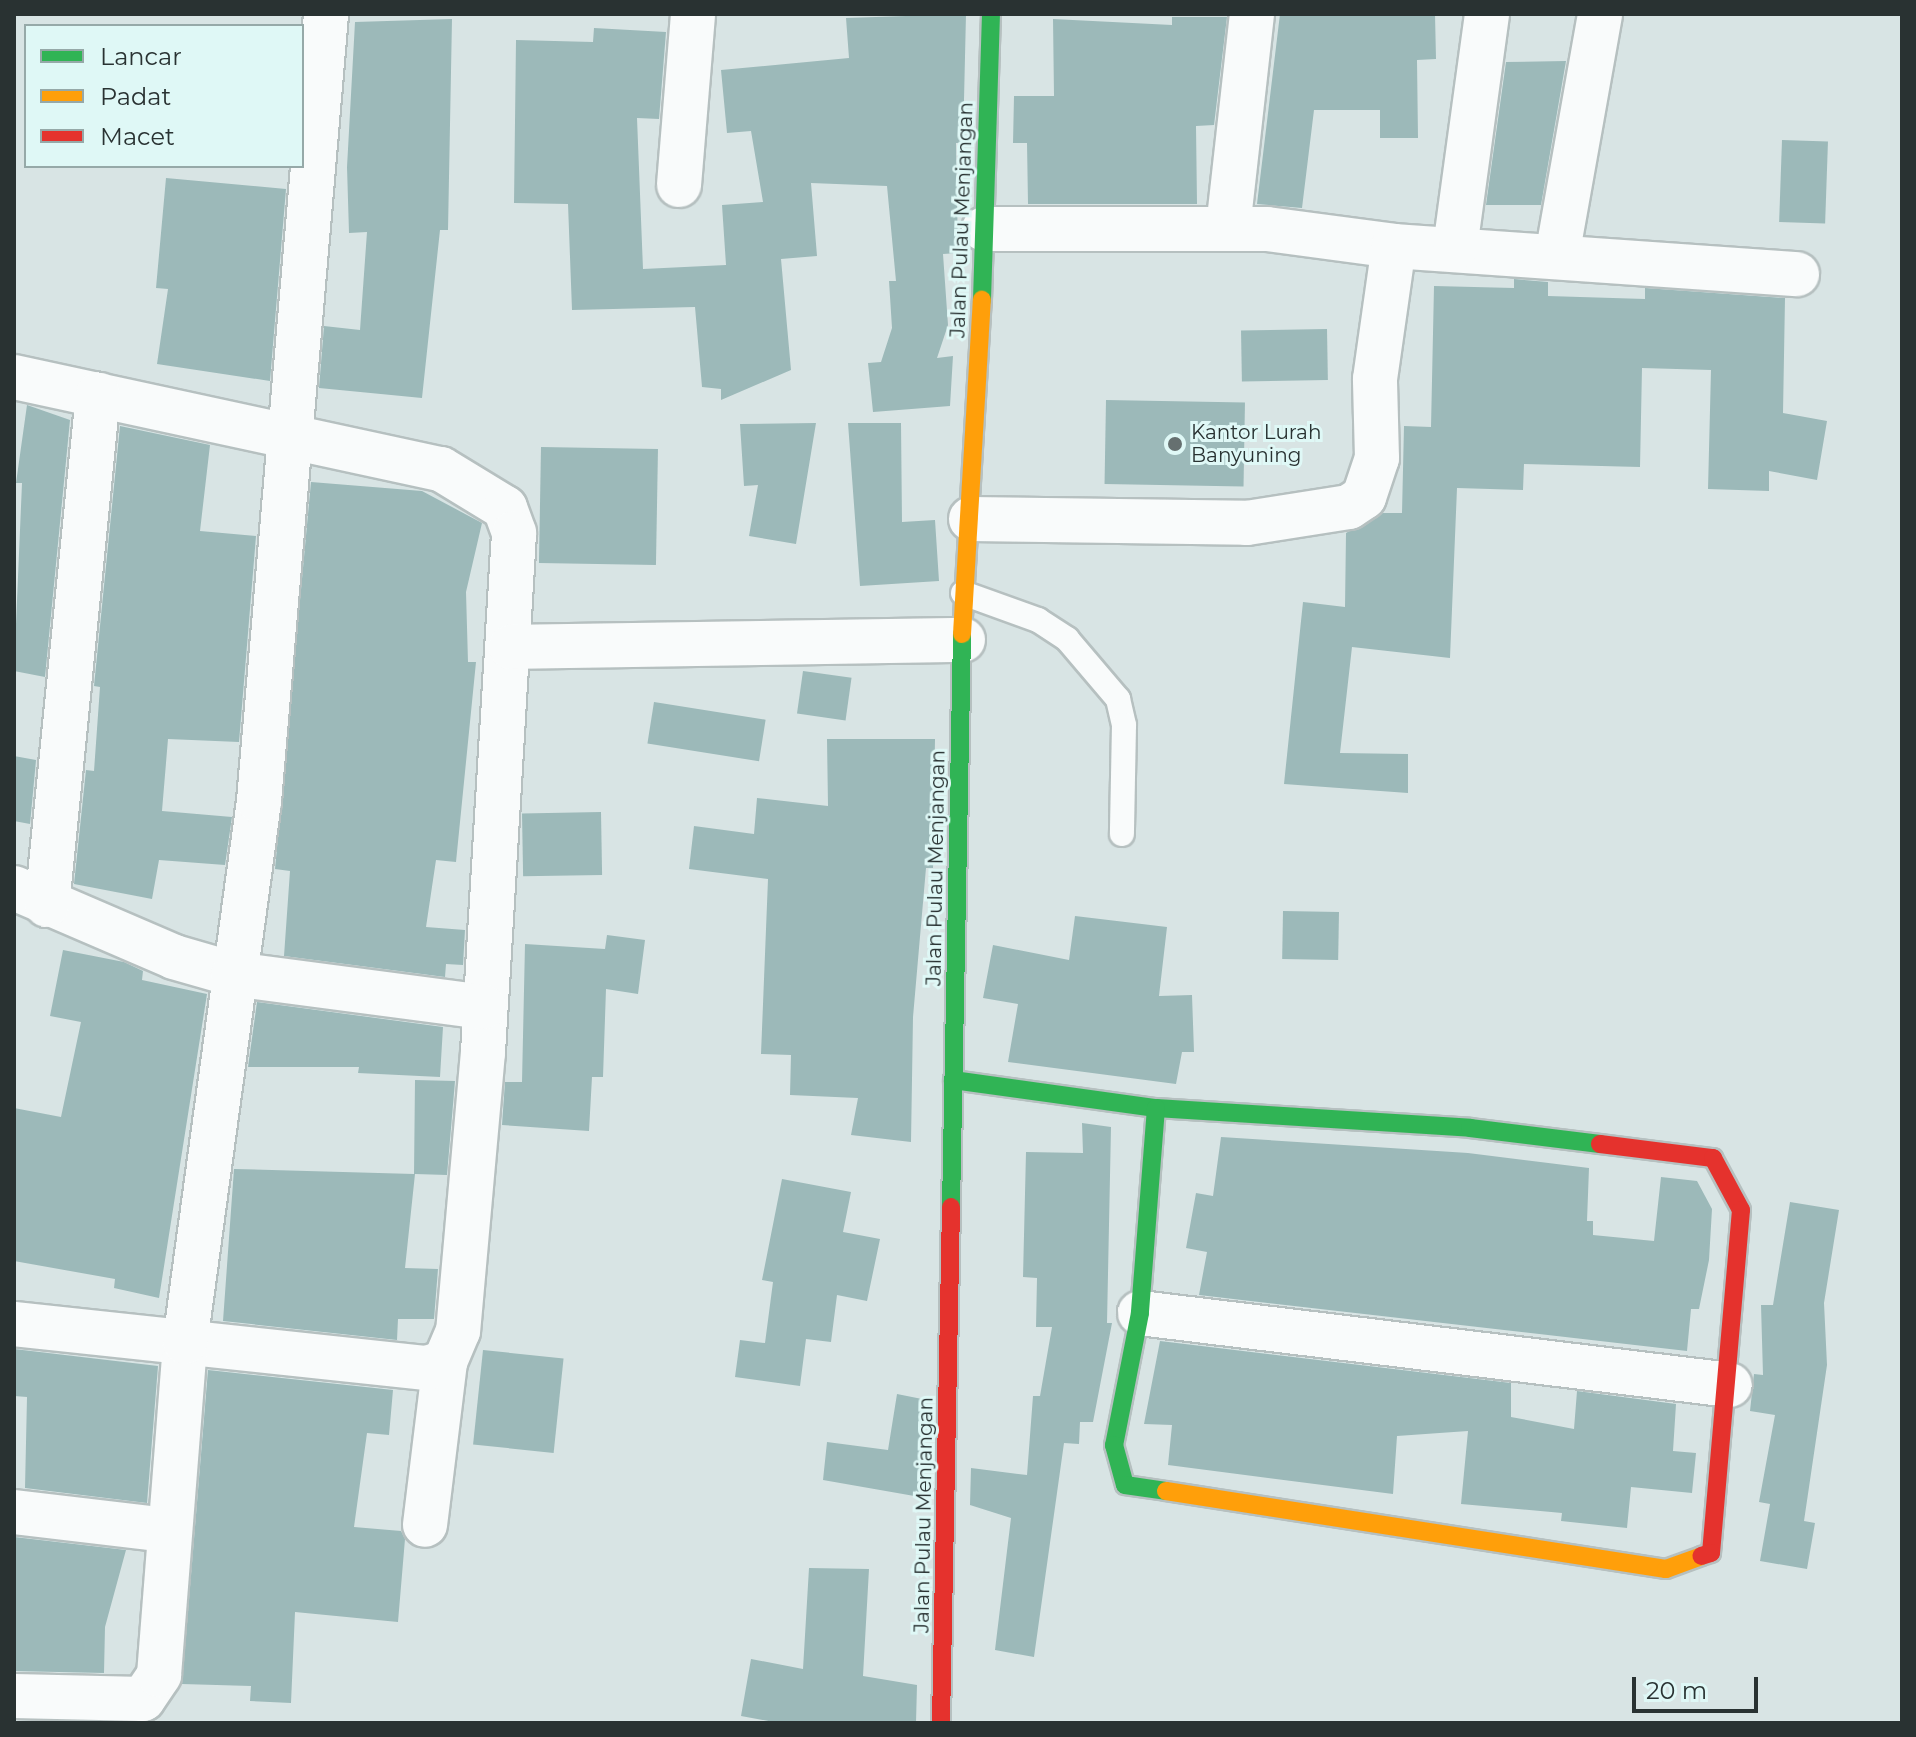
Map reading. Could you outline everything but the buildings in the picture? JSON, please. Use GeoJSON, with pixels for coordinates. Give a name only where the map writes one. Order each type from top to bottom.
{"type":"FeatureCollection","features":[{"type":"Feature","properties":{"kind":"street"},"geometry":{"type":"LineString","coordinates":[[14,1696],[151,1695],[159,1675],[167,1530],[185,1342],[259,801],[326,14]]}},
{"type":"Feature","properties":{"kind":"street"},"geometry":{"type":"LineString","coordinates":[[679,185],[693,14]]}},
{"type":"Feature","properties":{"kind":"street","name":"Jalan Pulau Menjangan"},"geometry":{"type":"LineString","coordinates":[[941,1723],[963,593],[971,519],[991,14]]}},
{"type":"Feature","properties":{"kind":"street"},"geometry":{"type":"LineString","coordinates":[[1228,228],[1252,14]]}},
{"type":"Feature","properties":{"kind":"street"},"geometry":{"type":"LineString","coordinates":[[1455,248],[1487,14]]}},
{"type":"Feature","properties":{"kind":"street"},"geometry":{"type":"LineString","coordinates":[[1557,256],[1600,14]]}},
{"type":"Feature","properties":{"kind":"street"},"geometry":{"type":"LineString","coordinates":[[984,229],[1228,228],[1394,246],[1797,274]]}},
{"type":"Feature","properties":{"kind":"street"},"geometry":{"type":"LineString","coordinates":[[971,519],[1247,523],[1349,507],[1364,497],[1377,458],[1375,379],[1394,246]]}},
{"type":"Feature","properties":{"kind":"street"},"geometry":{"type":"LineString","coordinates":[[14,377],[441,469],[505,508],[514,533],[511,647],[458,1331],[445,1362],[425,1525]]}},
{"type":"Feature","properties":{"kind":"street"},"geometry":{"type":"LineString","coordinates":[[98,395],[30,896],[233,974],[484,1007]]}},
{"type":"Feature","properties":{"kind":"street"},"geometry":{"type":"LineString","coordinates":[[511,647],[963,640]]}},
{"type":"Feature","properties":{"kind":"street"},"geometry":{"type":"LineString","coordinates":[[953,1080],[1156,1108],[1470,1128],[1713,1158],[1741,1210],[1730,1385],[1711,1553],[1666,1569],[1135,1490],[1118,1476],[1114,1445],[1140,1313],[1156,1108]]}},
{"type":"Feature","properties":{"kind":"street"},"geometry":{"type":"LineString","coordinates":[[1140,1313],[1730,1385]]}},
{"type":"Feature","properties":{"kind":"street"},"geometry":{"type":"LineString","coordinates":[[14,1324],[427,1368],[445,1362]]}},
{"type":"Feature","properties":{"kind":"street"},"geometry":{"type":"LineString","coordinates":[[14,1512],[167,1530]]}},
{"type":"Feature","properties":{"kind":"lane"},"geometry":{"type":"LineString","coordinates":[[963,593],[1038,620],[1067,639],[1118,699],[1124,725],[1122,834]]}},
{"type":"Feature","properties":{"kind":"traffic: fast"},"geometry":{"type":"LineString","coordinates":[[982,300],[991,14]]}},
{"type":"Feature","properties":{"kind":"traffic: fast"},"geometry":{"type":"LineString","coordinates":[[951,1207],[962,634]]}},
{"type":"Feature","properties":{"kind":"traffic: fast"},"geometry":{"type":"LineString","coordinates":[[953,1080],[1156,1108],[1470,1128],[1600,1144]]}},
{"type":"Feature","properties":{"kind":"traffic: fast"},"geometry":{"type":"LineString","coordinates":[[1156,1108],[1140,1313],[1114,1445],[1125,1485],[1166,1491]]}},
{"type":"Feature","properties":{"kind":"traffic: slow"},"geometry":{"type":"LineString","coordinates":[[962,634],[982,300]]}},
{"type":"Feature","properties":{"kind":"traffic: slow"},"geometry":{"type":"LineString","coordinates":[[1166,1491],[1666,1569],[1701,1556]]}},
{"type":"Feature","properties":{"kind":"traffic: jam"},"geometry":{"type":"LineString","coordinates":[[1600,1144],[1713,1158],[1741,1210],[1711,1553],[1701,1556]]}},
{"type":"Feature","properties":{"kind":"traffic: jam"},"geometry":{"type":"LineString","coordinates":[[941,1723],[951,1207]]}},
{"type":"Feature","properties":{"kind":"place","name":"Kantor Lurah Banyuning"},"geometry":{"type":"Point","coordinates":[1175,444]}}]}
